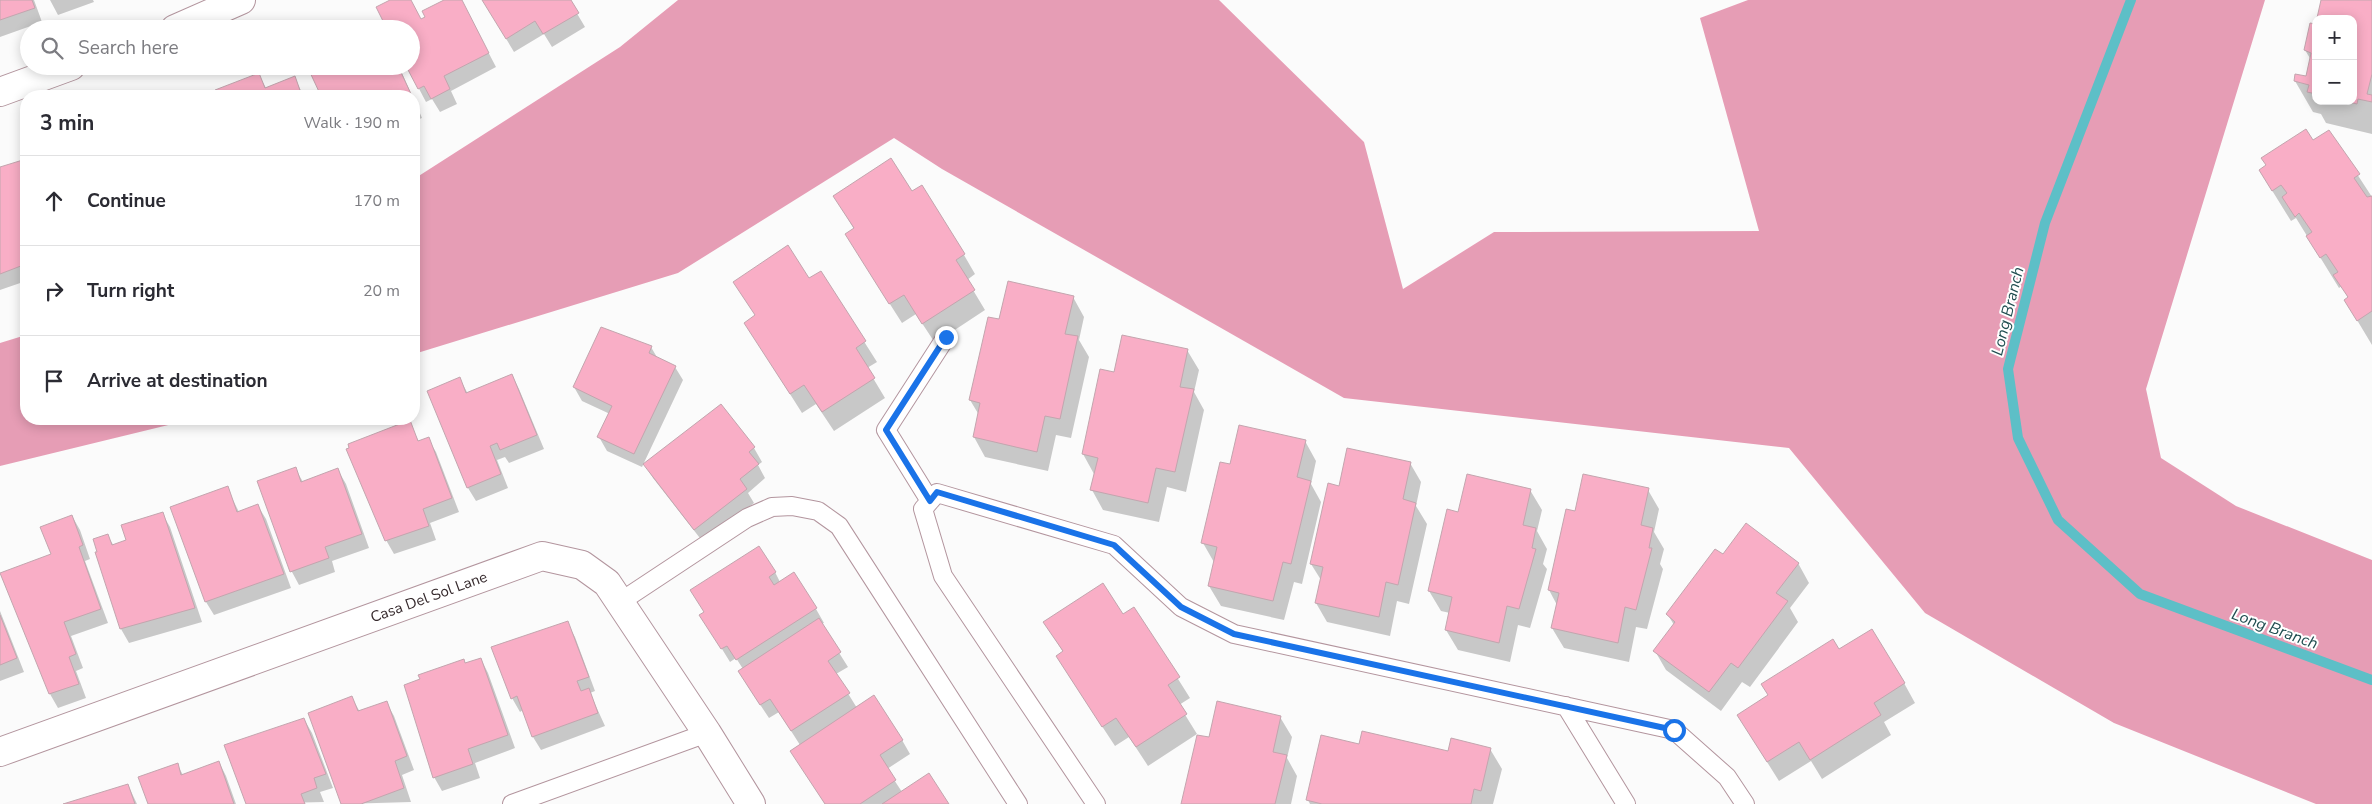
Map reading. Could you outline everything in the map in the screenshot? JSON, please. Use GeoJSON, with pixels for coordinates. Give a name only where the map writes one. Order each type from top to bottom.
{"type":"FeatureCollection","features":[{"type":"Feature","properties":{"kind":"street"},"geometry":{"type":"LineString","coordinates":[[195,20],[241,0]]}},
{"type":"Feature","properties":{"kind":"street"},"geometry":{"type":"LineString","coordinates":[[0,92],[46,75]]}},
{"type":"Feature","properties":{"kind":"street","name":"Casa Del Sol Lane"},"geometry":{"type":"LineString","coordinates":[[0,752],[542,556],[582,565],[607,583],[707,733],[751,804]]}},
{"type":"Feature","properties":{"kind":"lane"},"geometry":{"type":"LineString","coordinates":[[930,501],[886,430],[946,337]]}},
{"type":"Feature","properties":{"kind":"lane"},"geometry":{"type":"LineString","coordinates":[[1096,804],[943,576],[923,509],[937,492],[1114,545],[1181,607],[1234,634],[1674,730],[1727,777],[1745,804]]}},
{"type":"Feature","properties":{"kind":"lane"},"geometry":{"type":"LineString","coordinates":[[620,602],[747,518],[772,507],[792,506],[818,511],[839,526],[1018,804]]}},
{"type":"Feature","properties":{"kind":"lane"},"geometry":{"type":"LineString","coordinates":[[1566,706],[1626,804]]}},
{"type":"Feature","properties":{"kind":"lane"},"geometry":{"type":"LineString","coordinates":[[512,804],[707,733]]}},
{"type":"Feature","properties":{"kind":"shaded area"},"geometry":{"type":"Polygon","coordinates":[[[678,0],[1219,0],[1364,142],[1403,289],[1494,232],[1759,231],[1700,18],[1748,0],[2265,0],[2146,389],[2161,458],[2236,506],[2372,560],[2372,804],[2316,804],[2114,723],[1925,613],[1789,448],[1344,398],[942,169],[894,138],[678,273],[420,352],[420,175],[620,47],[678,0]]]}},
{"type":"Feature","properties":{"kind":"shaded area"},"geometry":{"type":"Polygon","coordinates":[[[20,337],[20,425],[168,425],[0,466],[0,343],[20,337]]]}},
{"type":"Feature","properties":{"kind":"building"},"geometry":{"type":"Polygon","coordinates":[[[0,0],[32,0],[35,8],[0,20],[0,0]]]}},
{"type":"Feature","properties":{"kind":"building"},"geometry":{"type":"Polygon","coordinates":[[[390,0],[411,0],[421,19],[425,17],[422,11],[444,0],[462,0],[489,53],[444,76],[450,89],[431,99],[424,86],[418,89],[411,75],[420,75],[420,20],[382,20],[376,7],[390,0]]]}},
{"type":"Feature","properties":{"kind":"building"},"geometry":{"type":"Polygon","coordinates":[[[482,0],[571,0],[579,13],[543,34],[535,21],[506,39],[482,0]]]}},
{"type":"Feature","properties":{"kind":"building"},"geometry":{"type":"Polygon","coordinates":[[[2321,0],[2372,0],[2372,74],[2367,94],[2372,95],[2372,102],[2358,99],[2357,104],[2357,15],[2318,15],[2321,0]]]}},
{"type":"Feature","properties":{"kind":"building"},"geometry":{"type":"Polygon","coordinates":[[[2310,23],[2312,23],[2312,93],[2307,92],[2309,85],[2294,81],[2295,74],[2306,76],[2311,53],[2304,50],[2310,23]]]}},
{"type":"Feature","properties":{"kind":"building"},"geometry":{"type":"Polygon","coordinates":[[[254,75],[260,75],[265,88],[295,76],[300,90],[215,90],[254,75]]]}},
{"type":"Feature","properties":{"kind":"building"},"geometry":{"type":"Polygon","coordinates":[[[311,75],[402,75],[409,90],[318,90],[311,75]]]}},
{"type":"Feature","properties":{"kind":"building"},"geometry":{"type":"Polygon","coordinates":[[[2306,129],[2313,140],[2329,130],[2360,174],[2354,178],[2367,197],[2372,196],[2372,311],[2357,321],[2344,300],[2348,297],[2333,275],[2338,272],[2326,254],[2320,258],[2306,236],[2312,232],[2299,213],[2295,217],[2282,197],[2287,193],[2281,185],[2272,191],[2259,170],[2266,165],[2261,158],[2306,129]]]}},
{"type":"Feature","properties":{"kind":"building"},"geometry":{"type":"Polygon","coordinates":[[[891,158],[912,191],[922,185],[965,254],[956,260],[975,290],[922,324],[904,295],[889,304],[845,234],[854,228],[833,196],[891,158]]]}},
{"type":"Feature","properties":{"kind":"building"},"geometry":{"type":"Polygon","coordinates":[[[20,161],[20,266],[0,274],[0,167],[20,161]]]}},
{"type":"Feature","properties":{"kind":"building"},"geometry":{"type":"Polygon","coordinates":[[[788,245],[809,278],[821,271],[866,341],[856,348],[875,378],[822,412],[804,385],[790,394],[744,323],[755,315],[733,282],[788,245]]]}},
{"type":"Feature","properties":{"kind":"building"},"geometry":{"type":"Polygon","coordinates":[[[1008,281],[1074,296],[1065,334],[1078,336],[1060,419],[1045,416],[1037,452],[973,437],[980,403],[969,400],[988,317],[999,319],[1008,281]]]}},
{"type":"Feature","properties":{"kind":"building"},"geometry":{"type":"Polygon","coordinates":[[[601,327],[652,346],[649,353],[676,366],[634,454],[597,437],[612,406],[573,387],[601,327]]]}},
{"type":"Feature","properties":{"kind":"building"},"geometry":{"type":"Polygon","coordinates":[[[1122,335],[1188,349],[1180,387],[1194,389],[1175,472],[1156,468],[1148,503],[1090,490],[1098,458],[1082,454],[1100,369],[1114,372],[1122,335]]]}},
{"type":"Feature","properties":{"kind":"building"},"geometry":{"type":"Polygon","coordinates":[[[512,374],[537,435],[500,450],[497,443],[490,446],[501,474],[467,488],[427,391],[460,377],[466,393],[512,374]]]}},
{"type":"Feature","properties":{"kind":"building"},"geometry":{"type":"Polygon","coordinates":[[[721,404],[755,447],[749,452],[759,464],[740,479],[747,489],[694,530],[643,464],[721,404]]]}},
{"type":"Feature","properties":{"kind":"building"},"geometry":{"type":"Polygon","coordinates":[[[397,425],[412,425],[418,441],[429,437],[452,498],[423,509],[429,526],[385,541],[346,449],[349,448],[348,444],[397,425]]]}},
{"type":"Feature","properties":{"kind":"building"},"geometry":{"type":"Polygon","coordinates":[[[1239,425],[1306,440],[1297,477],[1311,481],[1291,564],[1283,562],[1273,601],[1208,586],[1217,547],[1201,543],[1220,462],[1230,464],[1239,425]]]}},
{"type":"Feature","properties":{"kind":"building"},"geometry":{"type":"Polygon","coordinates":[[[1347,448],[1411,462],[1403,499],[1416,503],[1398,585],[1386,582],[1379,617],[1315,603],[1323,567],[1310,564],[1328,483],[1339,486],[1347,448]]]}},
{"type":"Feature","properties":{"kind":"building"},"geometry":{"type":"Polygon","coordinates":[[[296,467],[301,482],[338,468],[362,534],[325,547],[329,558],[290,572],[257,481],[296,467]]]}},
{"type":"Feature","properties":{"kind":"building"},"geometry":{"type":"Polygon","coordinates":[[[1467,474],[1531,489],[1523,525],[1536,528],[1532,548],[1536,549],[1519,609],[1507,606],[1499,643],[1445,630],[1452,597],[1428,591],[1447,509],[1458,512],[1467,474]]]}},
{"type":"Feature","properties":{"kind":"building"},"geometry":{"type":"Polygon","coordinates":[[[1583,474],[1649,488],[1641,525],[1653,528],[1649,548],[1652,548],[1636,610],[1625,607],[1618,643],[1551,628],[1559,593],[1548,590],[1566,509],[1575,511],[1583,474]]]}},
{"type":"Feature","properties":{"kind":"building"},"geometry":{"type":"Polygon","coordinates":[[[228,486],[237,512],[258,504],[284,574],[205,602],[170,507],[228,486]]]}},
{"type":"Feature","properties":{"kind":"building"},"geometry":{"type":"Polygon","coordinates":[[[163,512],[195,608],[120,629],[95,552],[97,552],[93,539],[108,534],[112,545],[126,540],[121,525],[163,512]]]}},
{"type":"Feature","properties":{"kind":"building"},"geometry":{"type":"Polygon","coordinates":[[[72,515],[83,545],[79,547],[101,609],[64,622],[76,654],[69,657],[79,684],[49,694],[0,573],[51,554],[40,527],[72,515]]]}},
{"type":"Feature","properties":{"kind":"building"},"geometry":{"type":"Polygon","coordinates":[[[1746,523],[1799,563],[1776,593],[1788,601],[1738,668],[1731,663],[1709,692],[1653,651],[1675,622],[1666,614],[1715,549],[1723,554],[1746,523]]]}},
{"type":"Feature","properties":{"kind":"building"},"geometry":{"type":"Polygon","coordinates":[[[759,546],[776,572],[769,577],[774,585],[794,572],[817,608],[736,660],[727,646],[721,649],[699,615],[704,612],[690,590],[759,546]]]}},
{"type":"Feature","properties":{"kind":"building"},"geometry":{"type":"Polygon","coordinates":[[[1103,583],[1123,614],[1134,607],[1180,677],[1168,685],[1187,714],[1136,747],[1116,718],[1102,727],[1056,656],[1063,651],[1043,622],[1103,583]]]}},
{"type":"Feature","properties":{"kind":"building"},"geometry":{"type":"Polygon","coordinates":[[[0,615],[17,658],[0,665],[0,615]]]}},
{"type":"Feature","properties":{"kind":"building"},"geometry":{"type":"Polygon","coordinates":[[[819,618],[841,652],[828,661],[850,693],[791,731],[770,699],[760,705],[738,671],[819,618]]]}},
{"type":"Feature","properties":{"kind":"building"},"geometry":{"type":"Polygon","coordinates":[[[568,621],[589,677],[577,681],[581,691],[589,688],[598,713],[532,737],[517,696],[511,699],[491,647],[568,621]]]}},
{"type":"Feature","properties":{"kind":"building"},"geometry":{"type":"Polygon","coordinates":[[[1872,629],[1905,683],[1874,703],[1881,715],[1810,760],[1799,742],[1767,762],[1737,715],[1768,695],[1761,684],[1833,639],[1839,649],[1872,629]]]}},
{"type":"Feature","properties":{"kind":"building"},"geometry":{"type":"Polygon","coordinates":[[[481,658],[508,735],[468,749],[473,764],[433,778],[404,685],[420,679],[418,675],[464,659],[465,663],[481,658]]]}},
{"type":"Feature","properties":{"kind":"building"},"geometry":{"type":"Polygon","coordinates":[[[874,695],[903,740],[880,755],[896,780],[860,804],[825,804],[790,751],[874,695]]]}},
{"type":"Feature","properties":{"kind":"building"},"geometry":{"type":"Polygon","coordinates":[[[352,696],[358,711],[387,701],[407,756],[395,761],[404,788],[361,804],[341,804],[308,713],[352,696]]]}},
{"type":"Feature","properties":{"kind":"building"},"geometry":{"type":"Polygon","coordinates":[[[1217,701],[1281,716],[1273,752],[1287,755],[1275,804],[1181,804],[1197,735],[1209,737],[1217,701]]]}},
{"type":"Feature","properties":{"kind":"building"},"geometry":{"type":"Polygon","coordinates":[[[304,718],[326,774],[314,778],[317,788],[301,794],[305,804],[246,804],[224,745],[304,718]]]}},
{"type":"Feature","properties":{"kind":"building"},"geometry":{"type":"Polygon","coordinates":[[[1362,731],[1448,751],[1451,738],[1491,748],[1481,791],[1474,789],[1471,804],[1322,804],[1306,800],[1321,735],[1359,744],[1362,731]]]}},
{"type":"Feature","properties":{"kind":"building"},"geometry":{"type":"Polygon","coordinates":[[[219,761],[234,804],[148,804],[138,777],[178,763],[181,775],[219,761]]]}},
{"type":"Feature","properties":{"kind":"building"},"geometry":{"type":"Polygon","coordinates":[[[929,773],[949,804],[882,804],[929,773]]]}},
{"type":"Feature","properties":{"kind":"building"},"geometry":{"type":"Polygon","coordinates":[[[128,784],[135,804],[63,804],[128,784]]]}},
{"type":"Feature","properties":{"kind":"waterway","name":"Long Branch"},"geometry":{"type":"LineString","coordinates":[[2131,0],[2045,223],[2008,369],[2018,438],[2058,520],[2140,594],[2372,680]]}},
{"type":"Feature","properties":{"kind":"route"},"geometry":{"type":"LineString","coordinates":[[946,337],[886,430],[930,501],[937,492],[1114,545],[1181,607],[1234,634],[1674,730]]}}]}
